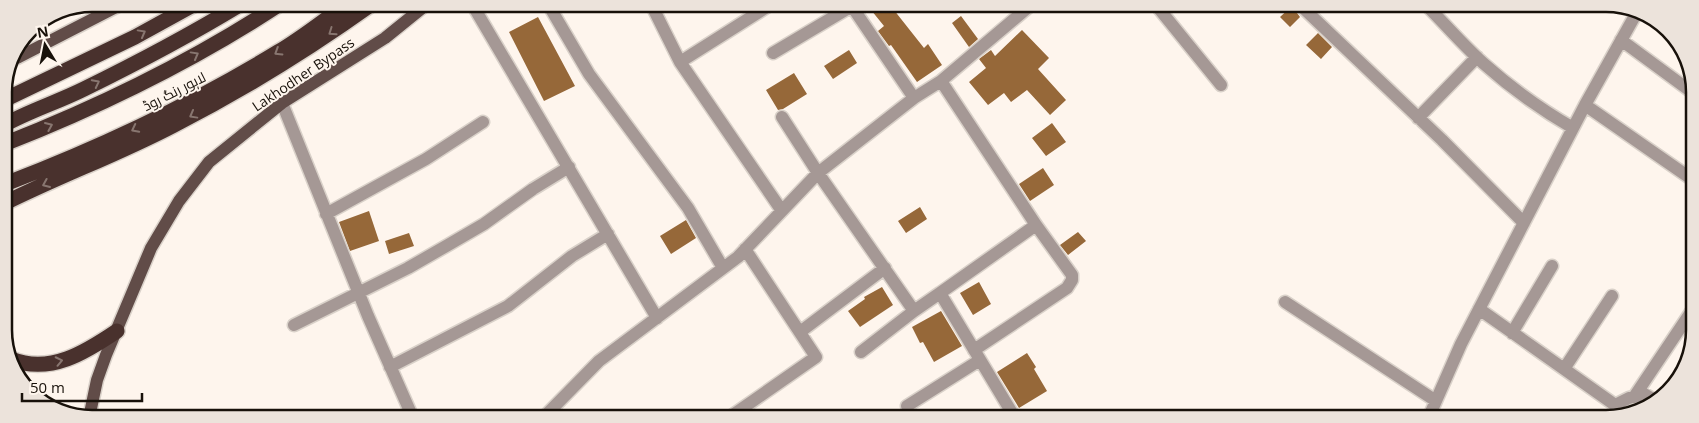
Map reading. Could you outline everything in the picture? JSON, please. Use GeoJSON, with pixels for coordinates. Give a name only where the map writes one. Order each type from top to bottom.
{"type":"FeatureCollection","features":[{"type":"Feature","properties":{"kind":"highway"},"geometry":{"type":"LineString","coordinates":[[13,96],[135,37],[180,12]]}},
{"type":"Feature","properties":{"kind":"highway"},"geometry":{"type":"LineString","coordinates":[[13,122],[141,60],[227,12]]}},
{"type":"Feature","properties":{"kind":"highway","name":"لاہور رنگ روڈ"},"geometry":{"type":"LineString","coordinates":[[13,140],[141,85],[239,31],[268,12]]}},
{"type":"Feature","properties":{"kind":"highway","name":"لاہور رنگ روڈ"},"geometry":{"type":"LineString","coordinates":[[13,181],[124,135],[205,94],[280,51],[336,12]]}},
{"type":"Feature","properties":{"kind":"highway"},"geometry":{"type":"LineString","coordinates":[[13,199],[93,164],[174,125],[270,73],[360,12]]}},
{"type":"Feature","properties":{"kind":"highway"},"geometry":{"type":"LineString","coordinates":[[19,360],[37,364],[65,360],[92,348],[117,330]]}},
{"type":"Feature","properties":{"kind":"main road"},"geometry":{"type":"LineString","coordinates":[[22,55],[106,12]]}},
{"type":"Feature","properties":{"kind":"main road","name":"Lakhodher Bypass"},"geometry":{"type":"LineString","coordinates":[[91,410],[98,380],[152,248],[179,201],[209,162],[282,103],[386,38],[417,12]]}},
{"type":"Feature","properties":{"kind":"street"},"geometry":{"type":"LineString","coordinates":[[477,12],[657,318]]}},
{"type":"Feature","properties":{"kind":"street"},"geometry":{"type":"LineString","coordinates":[[553,12],[589,74],[688,208],[723,268]]}},
{"type":"Feature","properties":{"kind":"street"},"geometry":{"type":"LineString","coordinates":[[655,12],[680,62],[782,211]]}},
{"type":"Feature","properties":{"kind":"street"},"geometry":{"type":"LineString","coordinates":[[680,62],[754,12]]}},
{"type":"Feature","properties":{"kind":"street"},"geometry":{"type":"LineString","coordinates":[[773,53],[840,12]]}},
{"type":"Feature","properties":{"kind":"street"},"geometry":{"type":"LineString","coordinates":[[857,12],[914,98]]}},
{"type":"Feature","properties":{"kind":"street"},"geometry":{"type":"LineString","coordinates":[[551,410],[599,361],[745,250],[818,173],[914,98],[942,80],[1023,12]]}},
{"type":"Feature","properties":{"kind":"street"},"geometry":{"type":"LineString","coordinates":[[1162,12],[1221,85]]}},
{"type":"Feature","properties":{"kind":"street"},"geometry":{"type":"LineString","coordinates":[[1307,12],[1524,223]]}},
{"type":"Feature","properties":{"kind":"street"},"geometry":{"type":"LineString","coordinates":[[1433,12],[1477,58],[1520,94],[1546,113],[1573,128]]}},
{"type":"Feature","properties":{"kind":"street"},"geometry":{"type":"LineString","coordinates":[[1432,410],[1479,309],[1585,105],[1634,18]]}},
{"type":"Feature","properties":{"kind":"street"},"geometry":{"type":"LineString","coordinates":[[1621,40],[1686,87]]}},
{"type":"Feature","properties":{"kind":"street"},"geometry":{"type":"LineString","coordinates":[[1418,118],[1477,58]]}},
{"type":"Feature","properties":{"kind":"street"},"geometry":{"type":"LineString","coordinates":[[908,406],[1067,288],[1072,280],[1072,275],[1036,225],[942,80]]}},
{"type":"Feature","properties":{"kind":"street"},"geometry":{"type":"LineString","coordinates":[[282,103],[358,292],[409,410]]}},
{"type":"Feature","properties":{"kind":"street"},"geometry":{"type":"LineString","coordinates":[[1585,105],[1686,174]]}},
{"type":"Feature","properties":{"kind":"street"},"geometry":{"type":"LineString","coordinates":[[782,117],[818,173],[914,311]]}},
{"type":"Feature","properties":{"kind":"street"},"geometry":{"type":"LineString","coordinates":[[326,214],[426,159],[483,122]]}},
{"type":"Feature","properties":{"kind":"street"},"geometry":{"type":"LineString","coordinates":[[294,324],[408,268],[484,224],[533,189],[569,167]]}},
{"type":"Feature","properties":{"kind":"street"},"geometry":{"type":"LineString","coordinates":[[861,352],[914,311],[1036,225]]}},
{"type":"Feature","properties":{"kind":"street"},"geometry":{"type":"LineString","coordinates":[[390,368],[508,306],[572,256],[608,234]]}},
{"type":"Feature","properties":{"kind":"street"},"geometry":{"type":"LineString","coordinates":[[740,410],[816,357],[745,250]]}},
{"type":"Feature","properties":{"kind":"street"},"geometry":{"type":"LineString","coordinates":[[1512,333],[1552,266]]}},
{"type":"Feature","properties":{"kind":"street"},"geometry":{"type":"LineString","coordinates":[[800,332],[885,268]]}},
{"type":"Feature","properties":{"kind":"street"},"geometry":{"type":"LineString","coordinates":[[940,293],[1010,410]]}},
{"type":"Feature","properties":{"kind":"street"},"geometry":{"type":"LineString","coordinates":[[1564,369],[1612,296]]}},
{"type":"Feature","properties":{"kind":"street"},"geometry":{"type":"LineString","coordinates":[[1285,302],[1436,401]]}},
{"type":"Feature","properties":{"kind":"street"},"geometry":{"type":"LineString","coordinates":[[1479,309],[1615,405],[1634,396],[1644,394],[1650,398]]}},
{"type":"Feature","properties":{"kind":"street"},"geometry":{"type":"LineString","coordinates":[[1634,396],[1686,321]]}},
{"type":"Feature","properties":{"kind":"building"},"geometry":{"type":"Polygon","coordinates":[[[873,12],[896,12],[924,48],[928,44],[942,65],[917,82],[891,45],[889,46],[878,31],[884,26],[873,12]]]}},
{"type":"Feature","properties":{"kind":"building"},"geometry":{"type":"Polygon","coordinates":[[[1285,12],[1296,12],[1300,17],[1290,27],[1280,17],[1285,12]]]}},
{"type":"Feature","properties":{"kind":"building"},"geometry":{"type":"Polygon","coordinates":[[[961,16],[978,39],[969,47],[952,23],[961,16]]]}},
{"type":"Feature","properties":{"kind":"building"},"geometry":{"type":"Polygon","coordinates":[[[538,17],[575,86],[544,101],[509,32],[538,17]]]}},
{"type":"Feature","properties":{"kind":"building"},"geometry":{"type":"Polygon","coordinates":[[[1022,30],[1049,58],[1038,69],[1066,100],[1050,115],[1027,90],[1011,102],[1004,93],[988,105],[969,82],[986,68],[979,59],[991,50],[995,56],[1022,30]]]}},
{"type":"Feature","properties":{"kind":"building"},"geometry":{"type":"Polygon","coordinates":[[[1318,33],[1332,47],[1321,59],[1306,45],[1318,33]]]}},
{"type":"Feature","properties":{"kind":"building"},"geometry":{"type":"Polygon","coordinates":[[[849,50],[857,63],[833,79],[824,66],[849,50]]]}},
{"type":"Feature","properties":{"kind":"building"},"geometry":{"type":"Polygon","coordinates":[[[794,73],[807,94],[783,109],[778,110],[766,90],[794,73]]]}},
{"type":"Feature","properties":{"kind":"building"},"geometry":{"type":"Polygon","coordinates":[[[1052,123],[1066,142],[1046,156],[1032,138],[1052,123]]]}},
{"type":"Feature","properties":{"kind":"building"},"geometry":{"type":"Polygon","coordinates":[[[1043,168],[1054,185],[1030,201],[1019,184],[1043,168]]]}},
{"type":"Feature","properties":{"kind":"building"},"geometry":{"type":"Polygon","coordinates":[[[920,207],[927,219],[906,233],[898,221],[920,207]]]}},
{"type":"Feature","properties":{"kind":"building"},"geometry":{"type":"Polygon","coordinates":[[[369,211],[379,241],[350,251],[339,222],[369,211]]]}},
{"type":"Feature","properties":{"kind":"building"},"geometry":{"type":"Polygon","coordinates":[[[686,220],[696,238],[671,254],[660,236],[686,220]]]}},
{"type":"Feature","properties":{"kind":"building"},"geometry":{"type":"Polygon","coordinates":[[[1078,232],[1086,241],[1068,255],[1060,245],[1078,232]]]}},
{"type":"Feature","properties":{"kind":"building"},"geometry":{"type":"Polygon","coordinates":[[[409,233],[414,246],[389,254],[385,241],[409,233]]]}},
{"type":"Feature","properties":{"kind":"building"},"geometry":{"type":"Polygon","coordinates":[[[979,282],[991,304],[973,315],[960,293],[979,282]]]}},
{"type":"Feature","properties":{"kind":"building"},"geometry":{"type":"Polygon","coordinates":[[[882,287],[893,305],[860,327],[848,311],[865,299],[864,297],[882,287]]]}},
{"type":"Feature","properties":{"kind":"building"},"geometry":{"type":"Polygon","coordinates":[[[941,311],[962,346],[934,362],[923,342],[920,343],[912,327],[941,311]]]}},
{"type":"Feature","properties":{"kind":"building"},"geometry":{"type":"Polygon","coordinates":[[[1027,353],[1047,391],[1019,408],[997,372],[1027,353]]]}}]}
